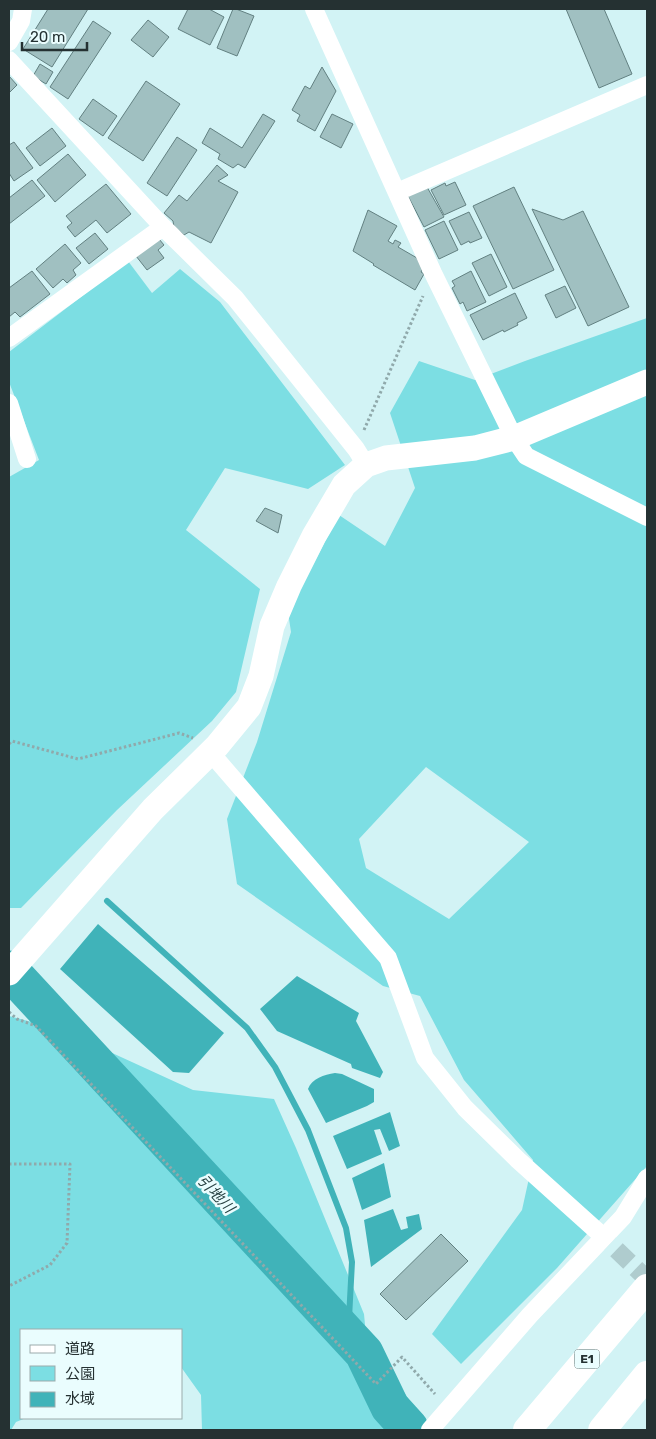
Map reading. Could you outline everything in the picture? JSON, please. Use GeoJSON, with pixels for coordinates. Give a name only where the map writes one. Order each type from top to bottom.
{"type":"FeatureCollection","features":[{"type":"Feature","properties":{"kind":"highway","name":"E1"},"geometry":{"type":"LineString","coordinates":[[527,1430],[647,1288]]}},
{"type":"Feature","properties":{"kind":"highway"},"geometry":{"type":"LineString","coordinates":[[602,1430],[647,1375]]}},
{"type":"Feature","properties":{"kind":"street"},"geometry":{"type":"LineString","coordinates":[[9,42],[21,21],[22,9]]}},
{"type":"Feature","properties":{"kind":"street"},"geometry":{"type":"LineString","coordinates":[[314,9],[433,273],[514,438],[526,456],[647,517]]}},
{"type":"Feature","properties":{"kind":"street"},"geometry":{"type":"LineString","coordinates":[[9,60],[163,227],[235,298],[361,457],[386,458],[475,448],[514,438],[647,382]]}},
{"type":"Feature","properties":{"kind":"street"},"geometry":{"type":"LineString","coordinates":[[397,192],[647,85]]}},
{"type":"Feature","properties":{"kind":"street"},"geometry":{"type":"LineString","coordinates":[[9,338],[163,227]]}},
{"type":"Feature","properties":{"kind":"street"},"geometry":{"type":"LineString","coordinates":[[9,403],[27,459]]}},
{"type":"Feature","properties":{"kind":"street"},"geometry":{"type":"LineString","coordinates":[[9,973],[153,809],[217,746],[249,707],[261,676],[272,626],[289,586],[314,536],[361,457]]}},
{"type":"Feature","properties":{"kind":"street"},"geometry":{"type":"LineString","coordinates":[[210,752],[388,958],[425,1058],[465,1108],[518,1160],[597,1231]]}},
{"type":"Feature","properties":{"kind":"street"},"geometry":{"type":"LineString","coordinates":[[430,1430],[530,1315],[623,1217],[647,1178]]}},
{"type":"Feature","properties":{"kind":"path"},"geometry":{"type":"LineString","coordinates":[[361,457],[433,273]]}},
{"type":"Feature","properties":{"kind":"path"},"geometry":{"type":"LineString","coordinates":[[9,744],[10,740],[78,759],[161,738]]}},
{"type":"Feature","properties":{"kind":"path"},"geometry":{"type":"LineString","coordinates":[[9,1012],[17,1018],[36,1026],[376,1384],[402,1357],[439,1398]]}},
{"type":"Feature","properties":{"kind":"path"},"geometry":{"type":"LineString","coordinates":[[9,1164],[70,1164],[67,1243],[50,1265],[9,1286]]}},
{"type":"Feature","properties":{"kind":"green space"},"geometry":{"type":"Polygon","coordinates":[[[128,261],[152,293],[180,269],[220,302],[345,465],[308,489],[225,468],[186,530],[260,589],[236,692],[212,721],[117,810],[21,908],[9,908],[9,477],[39,460],[9,382],[9,352],[128,261]]]}},
{"type":"Feature","properties":{"kind":"green space"},"geometry":{"type":"Polygon","coordinates":[[[647,318],[647,1166],[557,1268],[461,1364],[432,1334],[522,1210],[533,1160],[464,1080],[420,996],[383,986],[237,884],[227,819],[257,742],[291,632],[288,612],[339,515],[385,546],[415,488],[390,413],[419,361],[475,380],[647,318]],[[426,767],[359,839],[366,868],[449,919],[529,842],[426,767]]]}},
{"type":"Feature","properties":{"kind":"green space"},"geometry":{"type":"Polygon","coordinates":[[[9,1016],[62,1030],[193,1090],[274,1099],[364,1314],[366,1335],[429,1430],[202,1430],[201,1395],[182,1368],[182,1329],[20,1329],[20,1419],[24,1419],[16,1422],[11,1430],[9,1430],[9,1016]]]}},
{"type":"Feature","properties":{"kind":"water"},"geometry":{"type":"Polygon","coordinates":[[[98,924],[224,1033],[189,1073],[173,1072],[60,969],[98,924]]]}},
{"type":"Feature","properties":{"kind":"water"},"geometry":{"type":"Polygon","coordinates":[[[297,976],[359,1013],[356,1021],[383,1072],[380,1078],[352,1068],[351,1064],[277,1031],[260,1009],[297,976]]]}},
{"type":"Feature","properties":{"kind":"water"},"geometry":{"type":"Polygon","coordinates":[[[335,1073],[342,1074],[374,1089],[374,1102],[326,1123],[308,1089],[315,1080],[335,1073]]]}},
{"type":"Feature","properties":{"kind":"water"},"geometry":{"type":"Polygon","coordinates":[[[390,1112],[400,1146],[389,1151],[380,1129],[374,1130],[382,1154],[347,1169],[333,1136],[390,1112]]]}},
{"type":"Feature","properties":{"kind":"water"},"geometry":{"type":"Polygon","coordinates":[[[384,1163],[391,1197],[362,1210],[352,1178],[384,1163]]]}},
{"type":"Feature","properties":{"kind":"water"},"geometry":{"type":"Polygon","coordinates":[[[393,1209],[401,1230],[408,1228],[406,1217],[419,1214],[422,1229],[371,1267],[364,1220],[393,1209]]]}},
{"type":"Feature","properties":{"kind":"building"},"geometry":{"type":"Polygon","coordinates":[[[48,9],[88,9],[52,67],[23,49],[48,9]]]}},
{"type":"Feature","properties":{"kind":"building"},"geometry":{"type":"Polygon","coordinates":[[[188,9],[209,9],[224,17],[210,45],[178,29],[188,9]]]}},
{"type":"Feature","properties":{"kind":"building"},"geometry":{"type":"Polygon","coordinates":[[[233,9],[254,16],[237,56],[217,48],[233,9]]]}},
{"type":"Feature","properties":{"kind":"building"},"geometry":{"type":"Polygon","coordinates":[[[566,9],[604,9],[632,74],[599,88],[566,9]]]}},
{"type":"Feature","properties":{"kind":"building"},"geometry":{"type":"Polygon","coordinates":[[[148,20],[169,37],[153,57],[131,40],[148,20]]]}},
{"type":"Feature","properties":{"kind":"building"},"geometry":{"type":"Polygon","coordinates":[[[93,21],[111,33],[68,99],[50,87],[93,21]]]}},
{"type":"Feature","properties":{"kind":"building"},"geometry":{"type":"Polygon","coordinates":[[[40,64],[53,72],[46,84],[33,76],[40,64]]]}},
{"type":"Feature","properties":{"kind":"building"},"geometry":{"type":"Polygon","coordinates":[[[322,67],[336,91],[315,131],[297,121],[300,115],[292,110],[305,86],[310,89],[322,67]]]}},
{"type":"Feature","properties":{"kind":"building"},"geometry":{"type":"Polygon","coordinates":[[[9,76],[17,85],[9,93],[9,76]]]}},
{"type":"Feature","properties":{"kind":"building"},"geometry":{"type":"Polygon","coordinates":[[[146,81],[180,104],[143,161],[108,138],[146,81]]]}},
{"type":"Feature","properties":{"kind":"building"},"geometry":{"type":"Polygon","coordinates":[[[93,99],[117,116],[103,136],[79,119],[93,99]]]}},
{"type":"Feature","properties":{"kind":"building"},"geometry":{"type":"Polygon","coordinates":[[[263,114],[275,121],[245,168],[238,164],[233,168],[218,159],[220,154],[202,143],[210,128],[242,148],[263,114]]]}},
{"type":"Feature","properties":{"kind":"building"},"geometry":{"type":"Polygon","coordinates":[[[332,114],[353,124],[341,148],[320,137],[332,114]]]}},
{"type":"Feature","properties":{"kind":"building"},"geometry":{"type":"Polygon","coordinates":[[[52,128],[66,146],[40,166],[26,148],[52,128]]]}},
{"type":"Feature","properties":{"kind":"building"},"geometry":{"type":"Polygon","coordinates":[[[177,137],[197,150],[167,196],[147,183],[177,137]]]}},
{"type":"Feature","properties":{"kind":"building"},"geometry":{"type":"Polygon","coordinates":[[[14,142],[33,168],[14,181],[9,173],[9,145],[14,142]]]}},
{"type":"Feature","properties":{"kind":"building"},"geometry":{"type":"Polygon","coordinates":[[[68,154],[86,175],[55,202],[37,180],[68,154]]]}},
{"type":"Feature","properties":{"kind":"building"},"geometry":{"type":"Polygon","coordinates":[[[217,165],[228,175],[218,181],[238,192],[211,243],[189,232],[184,235],[174,227],[173,221],[164,213],[179,195],[187,201],[217,165]]]}},
{"type":"Feature","properties":{"kind":"building"},"geometry":{"type":"Polygon","coordinates":[[[32,180],[45,196],[9,224],[9,198],[32,180]]]}},
{"type":"Feature","properties":{"kind":"building"},"geometry":{"type":"Polygon","coordinates":[[[455,182],[466,205],[444,215],[431,190],[445,183],[446,186],[455,182]]]}},
{"type":"Feature","properties":{"kind":"building"},"geometry":{"type":"Polygon","coordinates":[[[106,184],[131,214],[107,233],[96,220],[75,237],[67,227],[72,223],[66,216],[106,184]]]}},
{"type":"Feature","properties":{"kind":"building"},"geometry":{"type":"Polygon","coordinates":[[[427,187],[444,217],[424,227],[408,196],[427,187]]]}},
{"type":"Feature","properties":{"kind":"building"},"geometry":{"type":"Polygon","coordinates":[[[514,187],[554,270],[513,289],[473,206],[514,187]]]}},
{"type":"Feature","properties":{"kind":"building"},"geometry":{"type":"Polygon","coordinates":[[[532,209],[563,220],[583,211],[629,307],[588,326],[532,209]]]}},
{"type":"Feature","properties":{"kind":"building"},"geometry":{"type":"Polygon","coordinates":[[[368,210],[397,226],[388,241],[393,244],[395,240],[401,243],[398,247],[417,258],[423,269],[421,272],[424,274],[415,290],[353,251],[368,210]]]}},
{"type":"Feature","properties":{"kind":"building"},"geometry":{"type":"Polygon","coordinates":[[[469,212],[482,238],[461,245],[449,221],[469,212]]]}},
{"type":"Feature","properties":{"kind":"building"},"geometry":{"type":"Polygon","coordinates":[[[444,221],[458,250],[439,259],[425,230],[444,221]]]}},
{"type":"Feature","properties":{"kind":"building"},"geometry":{"type":"Polygon","coordinates":[[[95,233],[108,249],[89,264],[76,248],[95,233]]]}},
{"type":"Feature","properties":{"kind":"building"},"geometry":{"type":"Polygon","coordinates":[[[159,239],[164,245],[158,250],[164,258],[147,270],[136,256],[159,239]]]}},
{"type":"Feature","properties":{"kind":"building"},"geometry":{"type":"Polygon","coordinates":[[[65,244],[81,263],[73,270],[76,275],[67,283],[63,279],[53,288],[36,269],[65,244]]]}},
{"type":"Feature","properties":{"kind":"building"},"geometry":{"type":"Polygon","coordinates":[[[491,254],[507,287],[489,296],[472,263],[491,254]]]}},
{"type":"Feature","properties":{"kind":"building"},"geometry":{"type":"Polygon","coordinates":[[[32,271],[50,294],[20,317],[15,312],[9,317],[9,288],[32,271]]]}},
{"type":"Feature","properties":{"kind":"building"},"geometry":{"type":"Polygon","coordinates":[[[471,271],[486,302],[467,311],[463,302],[460,304],[452,288],[455,286],[452,281],[471,271]]]}},
{"type":"Feature","properties":{"kind":"building"},"geometry":{"type":"Polygon","coordinates":[[[565,286],[576,308],[556,318],[545,295],[565,286]]]}},
{"type":"Feature","properties":{"kind":"building"},"geometry":{"type":"Polygon","coordinates":[[[515,293],[527,318],[504,332],[503,330],[483,340],[470,315],[515,293]]]}},
{"type":"Feature","properties":{"kind":"building"},"geometry":{"type":"Polygon","coordinates":[[[265,508],[282,515],[278,533],[256,521],[265,508]]]}},
{"type":"Feature","properties":{"kind":"building"},"geometry":{"type":"Polygon","coordinates":[[[441,1234],[468,1261],[406,1320],[380,1294],[441,1234]]]}},
{"type":"Feature","properties":{"kind":"waterway"},"geometry":{"type":"LineString","coordinates":[[107,901],[247,1028],[275,1067],[308,1130],[346,1228],[352,1262],[348,1337]]}},
{"type":"Feature","properties":{"kind":"waterway","name":"引地川"},"geometry":{"type":"LineString","coordinates":[[9,970],[364,1353],[390,1407],[409,1428]]}},
{"type":"Feature","properties":{"kind":"tunnel"},"geometry":{"type":"LineString","coordinates":[[597,1231],[647,1279]]}}]}
